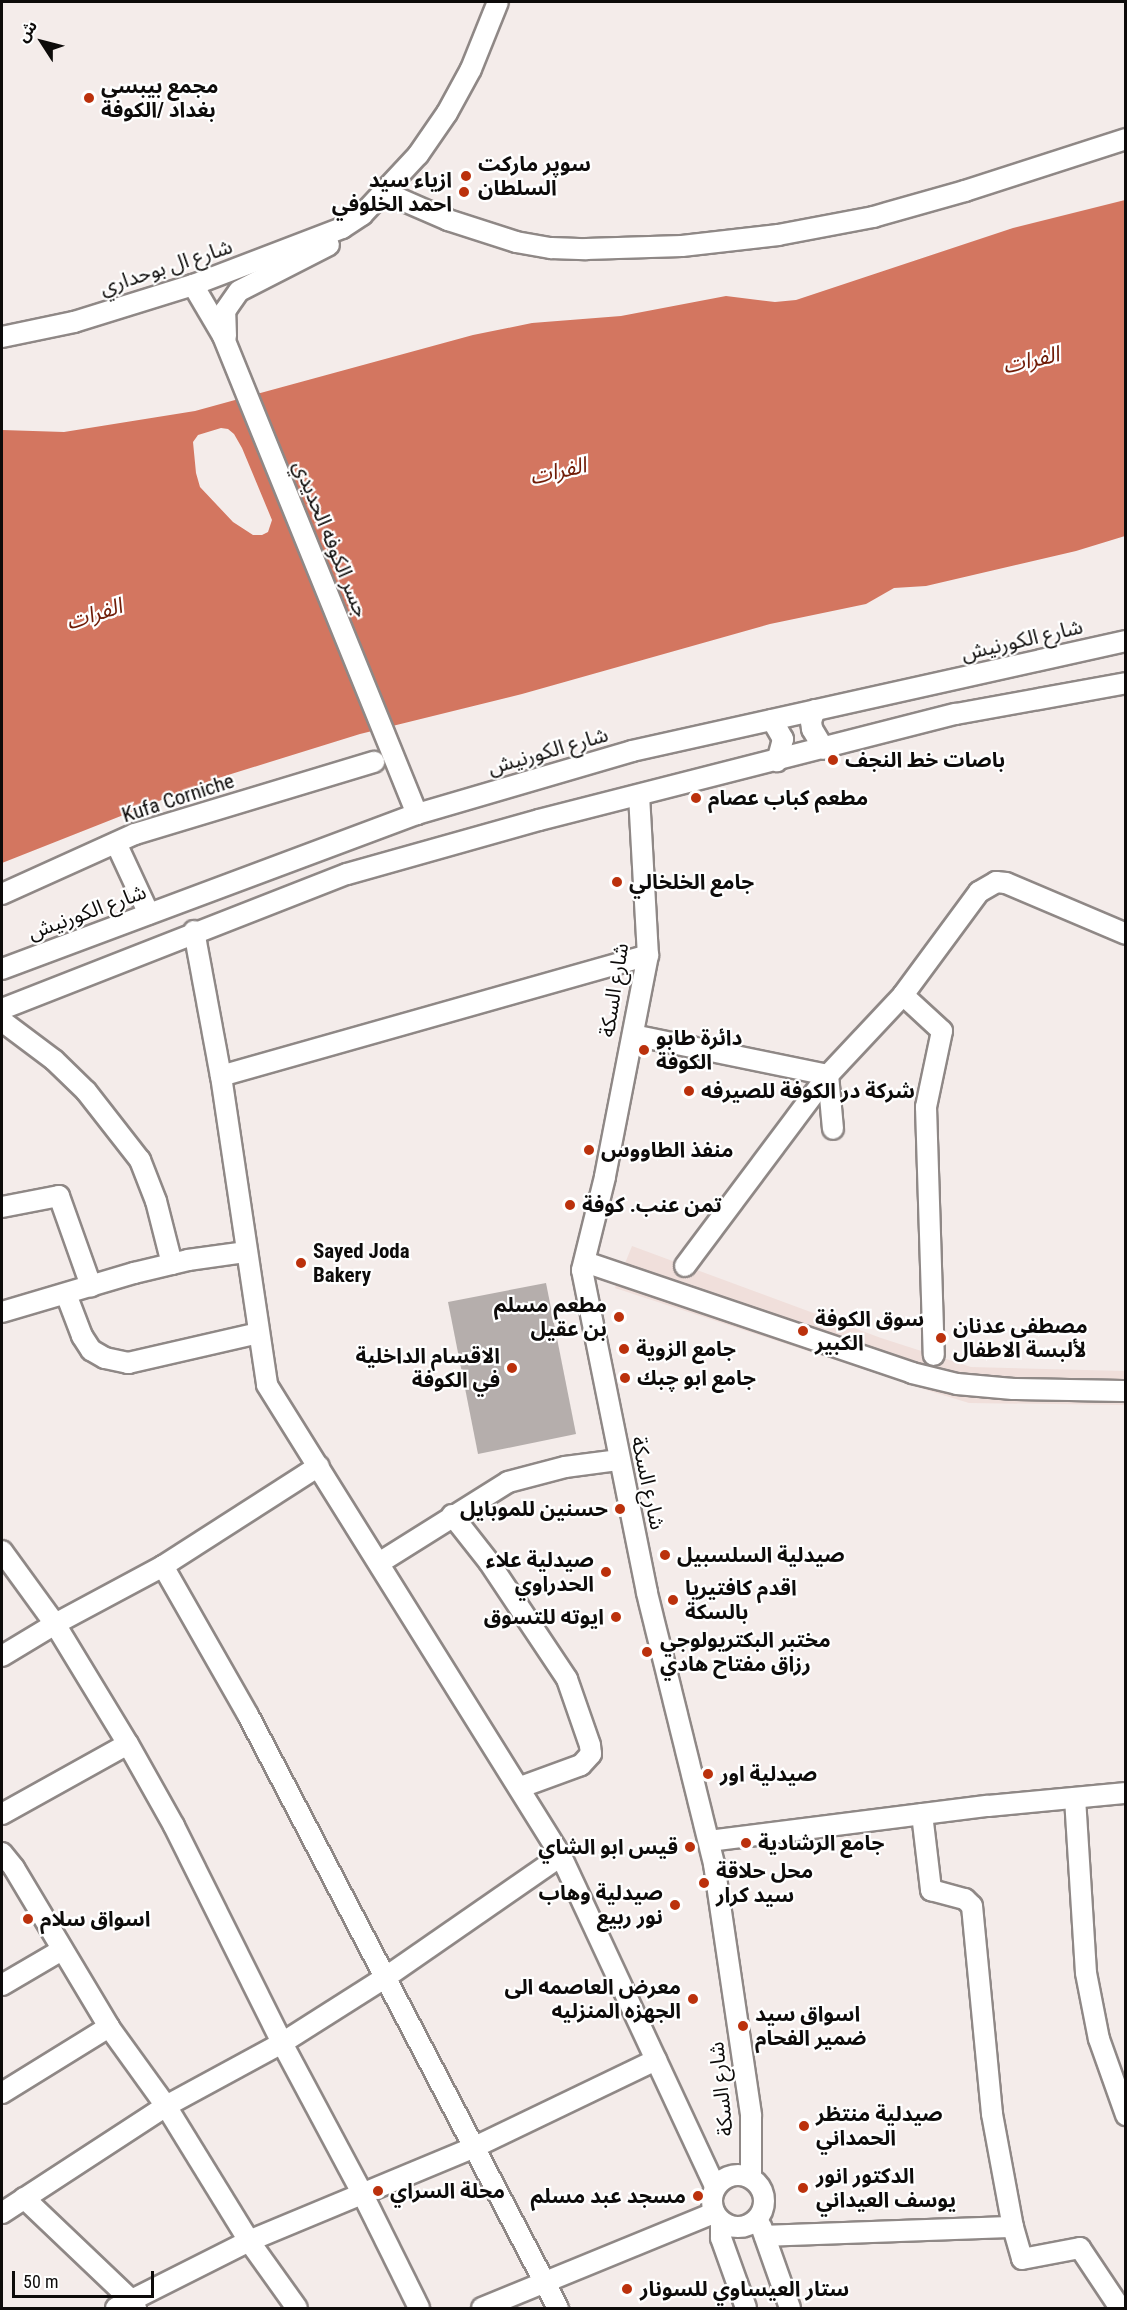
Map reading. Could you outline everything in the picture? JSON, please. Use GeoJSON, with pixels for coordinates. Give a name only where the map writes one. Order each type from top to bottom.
{"type":"FeatureCollection","features":[{"type":"Feature","properties":{"kind":"street","name":"شارع ال بوحداري"},"geometry":{"type":"LineString","coordinates":[[2,337],[75,322],[193,285],[342,228],[362,215],[386,193],[418,155],[447,113],[471,69],[498,2]]}},
{"type":"Feature","properties":{"kind":"street"},"geometry":{"type":"LineString","coordinates":[[386,193],[448,220],[516,242],[551,248],[586,249],[682,246],[778,236],[873,217],[966,191],[1125,139]]}},
{"type":"Feature","properties":{"kind":"street","name":"شارع ال بوحداري"},"geometry":{"type":"LineString","coordinates":[[230,356],[224,319],[233,297],[246,287],[325,248],[341,235],[342,228]]}},
{"type":"Feature","properties":{"kind":"street","name":"جسر الکوفه الحديدي"},"geometry":{"type":"LineString","coordinates":[[193,285],[213,316],[230,356],[417,814]]}},
{"type":"Feature","properties":{"kind":"street","name":"شارع الكورنيش"},"geometry":{"type":"LineString","coordinates":[[2,969],[417,814],[632,751],[1125,641]]}},
{"type":"Feature","properties":{"kind":"street"},"geometry":{"type":"LineString","coordinates":[[2,1009],[194,931],[347,874],[639,795],[956,714],[1125,683]]}},
{"type":"Feature","properties":{"kind":"street"},"geometry":{"type":"LineString","coordinates":[[814,710],[811,721],[812,729],[824,749]]}},
{"type":"Feature","properties":{"kind":"street"},"geometry":{"type":"LineString","coordinates":[[772,720],[783,739],[777,760]]}},
{"type":"Feature","properties":{"kind":"street","name":"Kufa Corniche"},"geometry":{"type":"LineString","coordinates":[[2,894],[135,834],[374,762]]}},
{"type":"Feature","properties":{"kind":"street","name":"شارع السكة"},"geometry":{"type":"LineString","coordinates":[[639,795],[648,955],[605,1177],[582,1270],[618,1460],[652,1611],[714,1864],[751,2116],[751,2178]]}},
{"type":"Feature","properties":{"kind":"street"},"geometry":{"type":"LineString","coordinates":[[116,843],[149,914]]}},
{"type":"Feature","properties":{"kind":"street"},"geometry":{"type":"LineString","coordinates":[[685,1266],[828,1075],[903,995],[979,892],[996,882],[1025,891],[1125,934]]}},
{"type":"Feature","properties":{"kind":"street"},"geometry":{"type":"LineString","coordinates":[[194,931],[221,1076],[267,1385],[521,1787],[561,1856],[715,2187]]}},
{"type":"Feature","properties":{"kind":"street"},"geometry":{"type":"LineString","coordinates":[[221,1076],[648,955]]}},
{"type":"Feature","properties":{"kind":"street"},"geometry":{"type":"LineString","coordinates":[[903,995],[942,1031],[926,1107],[934,1355]]}},
{"type":"Feature","properties":{"kind":"street"},"geometry":{"type":"LineString","coordinates":[[2,1021],[54,1060],[86,1091],[140,1160],[156,1201],[172,1264]]}},
{"type":"Feature","properties":{"kind":"street"},"geometry":{"type":"LineString","coordinates":[[633,1035],[828,1075]]}},
{"type":"Feature","properties":{"kind":"street"},"geometry":{"type":"LineString","coordinates":[[828,1075],[833,1129]]}},
{"type":"Feature","properties":{"kind":"street"},"geometry":{"type":"LineString","coordinates":[[2,1207],[59,1196],[91,1286]]}},
{"type":"Feature","properties":{"kind":"street"},"geometry":{"type":"LineString","coordinates":[[2,1312],[172,1264],[246,1252]]}},
{"type":"Feature","properties":{"kind":"street"},"geometry":{"type":"LineString","coordinates":[[585,1262],[912,1373],[957,1384],[1013,1389],[1125,1391]]}},
{"type":"Feature","properties":{"kind":"street"},"geometry":{"type":"LineString","coordinates":[[66,1294],[82,1336],[91,1350],[105,1358],[128,1363],[259,1333]]}},
{"type":"Feature","properties":{"kind":"street"},"geometry":{"type":"LineString","coordinates":[[380,1563],[452,1515],[508,1482],[565,1467],[618,1460]]}},
{"type":"Feature","properties":{"kind":"street"},"geometry":{"type":"LineString","coordinates":[[2,1656],[55,1624],[163,1566],[319,1466]]}},
{"type":"Feature","properties":{"kind":"street"},"geometry":{"type":"LineString","coordinates":[[452,1515],[489,1562],[567,1679],[590,1745],[591,1754],[581,1765],[521,1787]]}},
{"type":"Feature","properties":{"kind":"street"},"geometry":{"type":"LineString","coordinates":[[2,1551],[55,1624],[128,1744],[174,1826],[282,2043],[363,2195],[419,2308]]}},
{"type":"Feature","properties":{"kind":"street"},"geometry":{"type":"LineString","coordinates":[[163,1566],[248,1715],[558,2308]]}},
{"type":"Feature","properties":{"kind":"street"},"geometry":{"type":"LineString","coordinates":[[2,1814],[128,1744]]}},
{"type":"Feature","properties":{"kind":"street"},"geometry":{"type":"LineString","coordinates":[[709,1841],[922,1814],[1125,1793]]}},
{"type":"Feature","properties":{"kind":"street"},"geometry":{"type":"LineString","coordinates":[[1075,1798],[1086,1973],[1099,2039],[1125,2115]]}},
{"type":"Feature","properties":{"kind":"street"},"geometry":{"type":"LineString","coordinates":[[922,1814],[931,1890],[965,1899],[972,1906],[992,2114],[1013,2227],[1022,2259],[1080,2248],[1120,2308]]}},
{"type":"Feature","properties":{"kind":"street"},"geometry":{"type":"LineString","coordinates":[[2,1853],[109,2027],[166,2106],[249,2241],[297,2308]]}},
{"type":"Feature","properties":{"kind":"street"},"geometry":{"type":"LineString","coordinates":[[2,2213],[166,2106],[282,2043],[386,1977],[561,1856]]}},
{"type":"Feature","properties":{"kind":"street"},"geometry":{"type":"LineString","coordinates":[[2,1985],[62,1950]]}},
{"type":"Feature","properties":{"kind":"street"},"geometry":{"type":"LineString","coordinates":[[2,2093],[109,2027]]}},
{"type":"Feature","properties":{"kind":"street"},"geometry":{"type":"LineString","coordinates":[[24,2198],[128,2306],[249,2241],[475,2147],[656,2060]]}},
{"type":"Feature","properties":{"kind":"street"},"geometry":{"type":"LineString","coordinates":[[746,2308],[721,2238],[718,2217],[711,2204],[715,2187],[720,2181],[736,2175],[751,2178],[758,2184],[764,2201],[762,2227],[790,2308]]}},
{"type":"Feature","properties":{"kind":"street"},"geometry":{"type":"LineString","coordinates":[[718,2217],[736,2227],[1013,2227]]}},
{"type":"Feature","properties":{"kind":"street"},"geometry":{"type":"LineString","coordinates":[[482,2308],[718,2217]]}},
{"type":"Feature","properties":{"kind":"shaded area","name":"سوق الكوفة الكبير"},"geometry":{"type":"Polygon","coordinates":[[[632,1246],[881,1338],[971,1367],[1125,1371],[1125,1405],[969,1403],[933,1392],[615,1288],[632,1246]]]}},
{"type":"Feature","properties":{"kind":"water","name":"الفرات"},"geometry":{"type":"Polygon","coordinates":[[[1125,200],[1125,536],[1076,551],[926,586],[894,588],[866,604],[770,624],[522,694],[360,734],[212,780],[2,863],[2,430],[64,432],[195,411],[473,335],[532,323],[621,316],[726,296],[775,302],[796,300],[1013,228],[1125,200]],[[221,428],[198,435],[193,442],[196,473],[200,487],[233,522],[253,535],[262,535],[268,532],[272,520],[242,448],[234,434],[228,429],[221,428]]]}},
{"type":"Feature","properties":{"kind":"building","name":"الاقسام الداخلية في الكوفة"},"geometry":{"type":"Polygon","coordinates":[[[546,1283],[576,1434],[478,1454],[448,1302],[546,1283]]]}},
{"type":"Feature","properties":{"kind":"place","name":"مجمع بيبسى بغداد /الكوفة"},"geometry":{"type":"Point","coordinates":[89,98]}},
{"type":"Feature","properties":{"kind":"place","name":"سوپر ماركت السلطان"},"geometry":{"type":"Point","coordinates":[466,176]}},
{"type":"Feature","properties":{"kind":"place","name":"ازياء سيد احمد الخلوفي"},"geometry":{"type":"Point","coordinates":[464,192]}},
{"type":"Feature","properties":{"kind":"place","name":"باصات خط النجف"},"geometry":{"type":"Point","coordinates":[833,760]}},
{"type":"Feature","properties":{"kind":"place","name":"مطعم كباب عصام"},"geometry":{"type":"Point","coordinates":[696,798]}},
{"type":"Feature","properties":{"kind":"place","name":"جامع الخلخالي"},"geometry":{"type":"Point","coordinates":[617,882]}},
{"type":"Feature","properties":{"kind":"place","name":"دائرة طابو الكوفة"},"geometry":{"type":"Point","coordinates":[644,1050]}},
{"type":"Feature","properties":{"kind":"place","name":"شركة در الكوفة للصيرفه"},"geometry":{"type":"Point","coordinates":[689,1091]}},
{"type":"Feature","properties":{"kind":"place","name":"منفذ الطاووس"},"geometry":{"type":"Point","coordinates":[589,1150]}},
{"type":"Feature","properties":{"kind":"place","name":"تمن عنب. كوفة"},"geometry":{"type":"Point","coordinates":[570,1205]}},
{"type":"Feature","properties":{"kind":"place","name":"Sayed Joda Bakery"},"geometry":{"type":"Point","coordinates":[301,1263]}},
{"type":"Feature","properties":{"kind":"place","name":"مطعم مسلم بن عقيل"},"geometry":{"type":"Point","coordinates":[619,1317]}},
{"type":"Feature","properties":{"kind":"place","name":"سوق الكوفة الكبير"},"geometry":{"type":"Point","coordinates":[803,1331]}},
{"type":"Feature","properties":{"kind":"place","name":"مصطفى عدنان لألبسة الاطفال"},"geometry":{"type":"Point","coordinates":[941,1338]}},
{"type":"Feature","properties":{"kind":"place","name":"جامع الزوية"},"geometry":{"type":"Point","coordinates":[624,1349]}},
{"type":"Feature","properties":{"kind":"place","name":"الاقسام الداخلية في الكوفة"},"geometry":{"type":"Point","coordinates":[512,1368]}},
{"type":"Feature","properties":{"kind":"place","name":"جامع ابو چبك"},"geometry":{"type":"Point","coordinates":[625,1378]}},
{"type":"Feature","properties":{"kind":"place","name":"حسنين للموبايل"},"geometry":{"type":"Point","coordinates":[620,1509]}},
{"type":"Feature","properties":{"kind":"place","name":"صيدلية السلسبيل"},"geometry":{"type":"Point","coordinates":[665,1555]}},
{"type":"Feature","properties":{"kind":"place","name":"صيدلية علاء الحدراوي"},"geometry":{"type":"Point","coordinates":[606,1572]}},
{"type":"Feature","properties":{"kind":"place","name":"اقدم كافتيريا بالسكة"},"geometry":{"type":"Point","coordinates":[673,1600]}},
{"type":"Feature","properties":{"kind":"place","name":"ايوته للتسوق"},"geometry":{"type":"Point","coordinates":[616,1617]}},
{"type":"Feature","properties":{"kind":"place","name":"مختبر البكتريولوجي رزاق مفتاح هادي"},"geometry":{"type":"Point","coordinates":[647,1652]}},
{"type":"Feature","properties":{"kind":"place","name":"صيدلية اور"},"geometry":{"type":"Point","coordinates":[708,1774]}},
{"type":"Feature","properties":{"kind":"place","name":"جامع الرشادية"},"geometry":{"type":"Point","coordinates":[746,1843]}},
{"type":"Feature","properties":{"kind":"place","name":"قيس ابو الشاي"},"geometry":{"type":"Point","coordinates":[690,1847]}},
{"type":"Feature","properties":{"kind":"place","name":"محل حلاقة سيد كرار"},"geometry":{"type":"Point","coordinates":[704,1883]}},
{"type":"Feature","properties":{"kind":"place","name":"صيدلية وهاب نور ربيع"},"geometry":{"type":"Point","coordinates":[675,1905]}},
{"type":"Feature","properties":{"kind":"place","name":"اسواق سلام"},"geometry":{"type":"Point","coordinates":[28,1919]}},
{"type":"Feature","properties":{"kind":"place","name":"معرض العاصمه الى الجهزه المنزليه"},"geometry":{"type":"Point","coordinates":[693,1999]}},
{"type":"Feature","properties":{"kind":"place","name":"اسواق سيد ضمير الفحام"},"geometry":{"type":"Point","coordinates":[743,2026]}},
{"type":"Feature","properties":{"kind":"place","name":"صيدلية منتظر الحمداني"},"geometry":{"type":"Point","coordinates":[804,2126]}},
{"type":"Feature","properties":{"kind":"place","name":"الدكتور انور يوسف العيداني"},"geometry":{"type":"Point","coordinates":[803,2188]}},
{"type":"Feature","properties":{"kind":"place","name":"محلة السراي"},"geometry":{"type":"Point","coordinates":[378,2191]}},
{"type":"Feature","properties":{"kind":"place","name":"مسجد عبد مسلم"},"geometry":{"type":"Point","coordinates":[698,2196]}},
{"type":"Feature","properties":{"kind":"place","name":"ستار العيساوي للسونار"},"geometry":{"type":"Point","coordinates":[627,2289]}}]}
